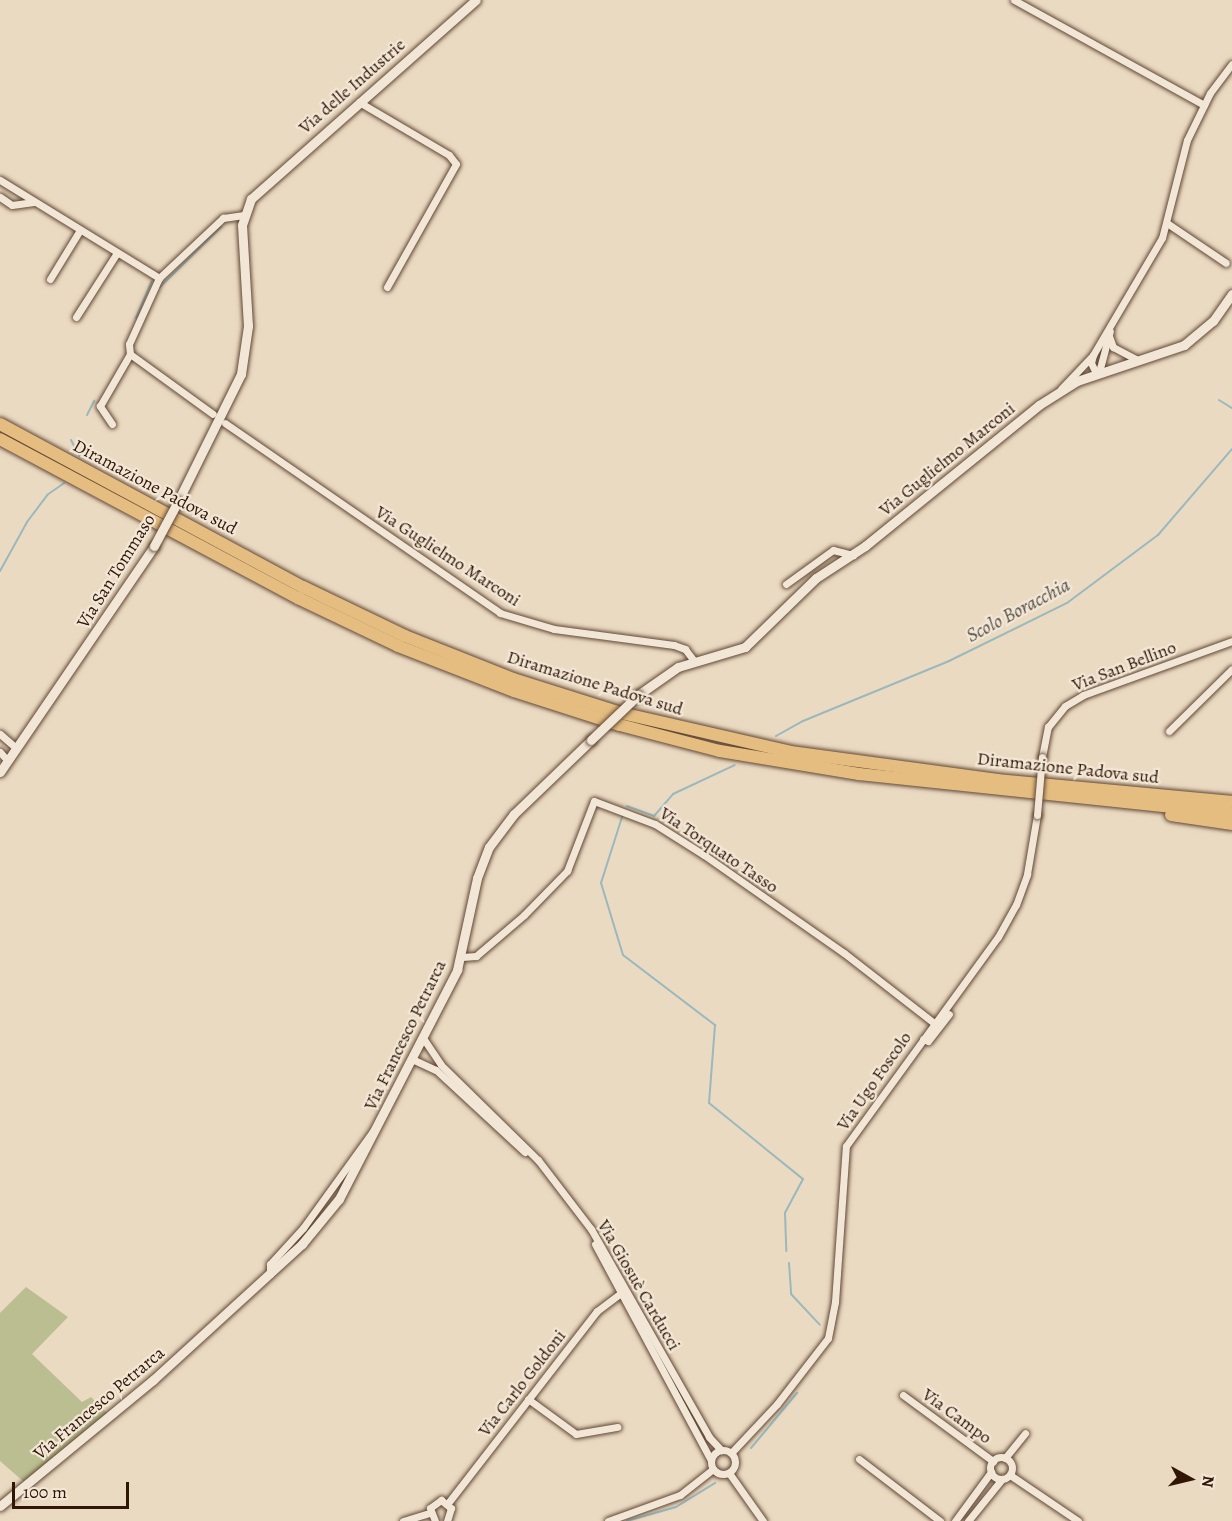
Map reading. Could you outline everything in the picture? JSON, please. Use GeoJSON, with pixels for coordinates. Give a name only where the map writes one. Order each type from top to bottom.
{"type":"FeatureCollection","features":[{"type":"Feature","properties":{"kind":"highway","name":"Diramazione Padova sud"},"geometry":{"type":"LineString","coordinates":[[0,424],[303,587],[405,636],[513,679],[621,713],[791,752],[997,780],[1232,802]]}},
{"type":"Feature","properties":{"kind":"highway","name":"Diramazione Padova sud"},"geometry":{"type":"LineString","coordinates":[[0,439],[298,598],[398,646],[514,691],[720,751],[858,774],[1084,800],[1232,813]]}},
{"type":"Feature","properties":{"kind":"highway"},"geometry":{"type":"LineString","coordinates":[[1084,800],[1232,824]]}},
{"type":"Feature","properties":{"kind":"street","name":"Via delle Industrie"},"geometry":{"type":"LineString","coordinates":[[251,199],[476,0]]}},
{"type":"Feature","properties":{"kind":"street"},"geometry":{"type":"LineString","coordinates":[[1014,0],[1204,105]]}},
{"type":"Feature","properties":{"kind":"street","name":"Via Guglielmo Marconi"},"geometry":{"type":"LineString","coordinates":[[225,423],[500,613],[554,630],[674,645],[686,650],[694,661],[745,647],[811,582],[853,555],[1061,389],[1093,355],[1162,238],[1187,140],[1204,105],[1232,64]]}},
{"type":"Feature","properties":{"kind":"street"},"geometry":{"type":"LineString","coordinates":[[359,102],[449,155],[456,164],[387,286]]}},
{"type":"Feature","properties":{"kind":"street"},"geometry":{"type":"LineString","coordinates":[[0,180],[159,278]]}},
{"type":"Feature","properties":{"kind":"street"},"geometry":{"type":"LineString","coordinates":[[0,197],[12,205],[34,202]]}},
{"type":"Feature","properties":{"kind":"street","name":"Via San Tommaso"},"geometry":{"type":"LineString","coordinates":[[0,772],[4,756],[15,747],[108,618],[154,546],[241,374],[248,326],[244,215],[251,199]]}},
{"type":"Feature","properties":{"kind":"street"},"geometry":{"type":"LineString","coordinates":[[112,424],[100,406],[130,354],[129,344],[159,278],[223,218],[244,215]]}},
{"type":"Feature","properties":{"kind":"street"},"geometry":{"type":"LineString","coordinates":[[1167,223],[1226,263]]}},
{"type":"Feature","properties":{"kind":"street"},"geometry":{"type":"LineString","coordinates":[[50,279],[80,230]]}},
{"type":"Feature","properties":{"kind":"street"},"geometry":{"type":"LineString","coordinates":[[76,317],[117,253]]}},
{"type":"Feature","properties":{"kind":"street"},"geometry":{"type":"LineString","coordinates":[[1093,355],[1091,363],[1097,373],[1139,361],[1192,339],[1213,321],[1232,294]]}},
{"type":"Feature","properties":{"kind":"street","name":"Via Guglielmo Marconi"},"geometry":{"type":"LineString","coordinates":[[1061,389],[1097,373],[1111,326]]}},
{"type":"Feature","properties":{"kind":"street"},"geometry":{"type":"LineString","coordinates":[[1109,336],[1119,353],[1139,361]]}},
{"type":"Feature","properties":{"kind":"street"},"geometry":{"type":"LineString","coordinates":[[130,354],[213,414]]}},
{"type":"Feature","properties":{"kind":"street"},"geometry":{"type":"LineString","coordinates":[[786,585],[834,550],[853,555]]}},
{"type":"Feature","properties":{"kind":"street","name":"Via San Bellino"},"geometry":{"type":"LineString","coordinates":[[1042,757],[1048,727],[1065,706],[1083,695],[1232,640]]}},
{"type":"Feature","properties":{"kind":"street","name":"Via Francesco Petrarca"},"geometry":{"type":"LineString","coordinates":[[0,1506],[108,1421],[302,1244],[339,1199],[380,1125],[462,957],[477,878],[489,847],[514,814],[638,695],[667,672],[694,661]]}},
{"type":"Feature","properties":{"kind":"street"},"geometry":{"type":"LineString","coordinates":[[1169,731],[1232,669]]}},
{"type":"Feature","properties":{"kind":"street"},"geometry":{"type":"LineString","coordinates":[[0,735],[15,747]]}},
{"type":"Feature","properties":{"kind":"street","name":"Via Ugo Foscolo"},"geometry":{"type":"LineString","coordinates":[[731,1453],[777,1404],[828,1338],[835,1302],[846,1146],[998,937],[1016,905],[1027,874],[1042,757]]}},
{"type":"Feature","properties":{"kind":"street","name":"Via Torquato Tasso"},"geometry":{"type":"LineString","coordinates":[[462,957],[476,956],[524,915],[567,871],[594,801],[655,824],[704,855],[844,953],[934,1023]]}},
{"type":"Feature","properties":{"kind":"street"},"geometry":{"type":"LineString","coordinates":[[923,1039],[927,1041],[949,1014]]}},
{"type":"Feature","properties":{"kind":"street","name":"Via Giosuè Carducci"},"geometry":{"type":"LineString","coordinates":[[423,1038],[441,1065],[508,1127],[556,1181],[591,1229],[709,1437],[722,1450]]}},
{"type":"Feature","properties":{"kind":"street","name":"Via Giosuè Carducci"},"geometry":{"type":"LineString","coordinates":[[412,1059],[436,1070],[528,1155],[592,1239],[625,1291],[711,1460]]}},
{"type":"Feature","properties":{"kind":"street","name":"Via Francesco Petrarca"},"geometry":{"type":"LineString","coordinates":[[270,1274],[270,1264],[303,1228],[364,1138],[380,1125]]}},
{"type":"Feature","properties":{"kind":"street","name":"Via Carlo Goldoni"},"geometry":{"type":"LineString","coordinates":[[448,1503],[597,1311],[625,1291]]}},
{"type":"Feature","properties":{"kind":"street","name":"Via Campo"},"geometry":{"type":"LineString","coordinates":[[903,1395],[993,1461]]}},
{"type":"Feature","properties":{"kind":"street"},"geometry":{"type":"LineString","coordinates":[[528,1400],[576,1434],[617,1427]]}},
{"type":"Feature","properties":{"kind":"street"},"geometry":{"type":"LineString","coordinates":[[955,1521],[991,1472],[993,1461],[1005,1458],[1025,1433]]}},
{"type":"Feature","properties":{"kind":"street"},"geometry":{"type":"LineString","coordinates":[[713,1469],[711,1460],[722,1450],[731,1453],[735,1464],[729,1473]]}},
{"type":"Feature","properties":{"kind":"street"},"geometry":{"type":"LineString","coordinates":[[1005,1458],[1011,1464],[1010,1475]]}},
{"type":"Feature","properties":{"kind":"street"},"geometry":{"type":"LineString","coordinates":[[859,1459],[940,1521]]}},
{"type":"Feature","properties":{"kind":"street"},"geometry":{"type":"LineString","coordinates":[[713,1469],[729,1473],[763,1521]]}},
{"type":"Feature","properties":{"kind":"street"},"geometry":{"type":"LineString","coordinates":[[608,1521],[680,1495],[713,1469]]}},
{"type":"Feature","properties":{"kind":"street"},"geometry":{"type":"LineString","coordinates":[[991,1472],[1002,1479]]}},
{"type":"Feature","properties":{"kind":"street"},"geometry":{"type":"LineString","coordinates":[[968,1521],[1002,1479],[1010,1475]]}},
{"type":"Feature","properties":{"kind":"street"},"geometry":{"type":"LineString","coordinates":[[1010,1475],[1078,1521]]}},
{"type":"Feature","properties":{"kind":"street"},"geometry":{"type":"LineString","coordinates":[[404,1521],[430,1513],[436,1502],[448,1503],[452,1510],[450,1520]]}},
{"type":"Feature","properties":{"kind":"street"},"geometry":{"type":"LineString","coordinates":[[430,1513],[435,1521]]}},
{"type":"Feature","properties":{"kind":"green space"},"geometry":{"type":"Polygon","coordinates":[[[26,1287],[68,1317],[32,1354],[82,1402],[91,1397],[107,1413],[24,1482],[0,1461],[0,1313],[26,1287]]]}},
{"type":"Feature","properties":{"kind":"waterway"},"geometry":{"type":"LineString","coordinates":[[160,287],[221,227]]}},
{"type":"Feature","properties":{"kind":"waterway"},"geometry":{"type":"LineString","coordinates":[[136,318],[151,282]]}},
{"type":"Feature","properties":{"kind":"waterway","name":"Scolo Boracchia"},"geometry":{"type":"LineString","coordinates":[[1219,400],[1232,408]]}},
{"type":"Feature","properties":{"kind":"waterway"},"geometry":{"type":"LineString","coordinates":[[87,415],[94,401]]}},
{"type":"Feature","properties":{"kind":"waterway"},"geometry":{"type":"LineString","coordinates":[[71,440],[80,457]]}},
{"type":"Feature","properties":{"kind":"waterway","name":"Scolo Boracchia"},"geometry":{"type":"LineString","coordinates":[[776,736],[803,721],[949,661],[1067,603],[1158,535],[1232,449]]}},
{"type":"Feature","properties":{"kind":"waterway"},"geometry":{"type":"LineString","coordinates":[[0,571],[27,522],[47,495],[64,483]]}},
{"type":"Feature","properties":{"kind":"waterway","name":"Scolo Boracchia"},"geometry":{"type":"LineString","coordinates":[[627,806],[654,816],[673,794],[735,765]]}},
{"type":"Feature","properties":{"kind":"waterway","name":"Scolo Boracchia"},"geometry":{"type":"LineString","coordinates":[[623,814],[601,883],[623,955],[715,1025],[709,1103],[803,1179],[785,1213],[786,1251]]}},
{"type":"Feature","properties":{"kind":"waterway","name":"Scolo Boracchia"},"geometry":{"type":"LineString","coordinates":[[789,1263],[791,1294],[820,1325]]}},
{"type":"Feature","properties":{"kind":"waterway","name":"Scolo Boracchia"},"geometry":{"type":"LineString","coordinates":[[751,1448],[797,1393]]}},
{"type":"Feature","properties":{"kind":"waterway","name":"Scolo Boracchia"},"geometry":{"type":"LineString","coordinates":[[627,1521],[676,1507],[715,1483]]}}]}
